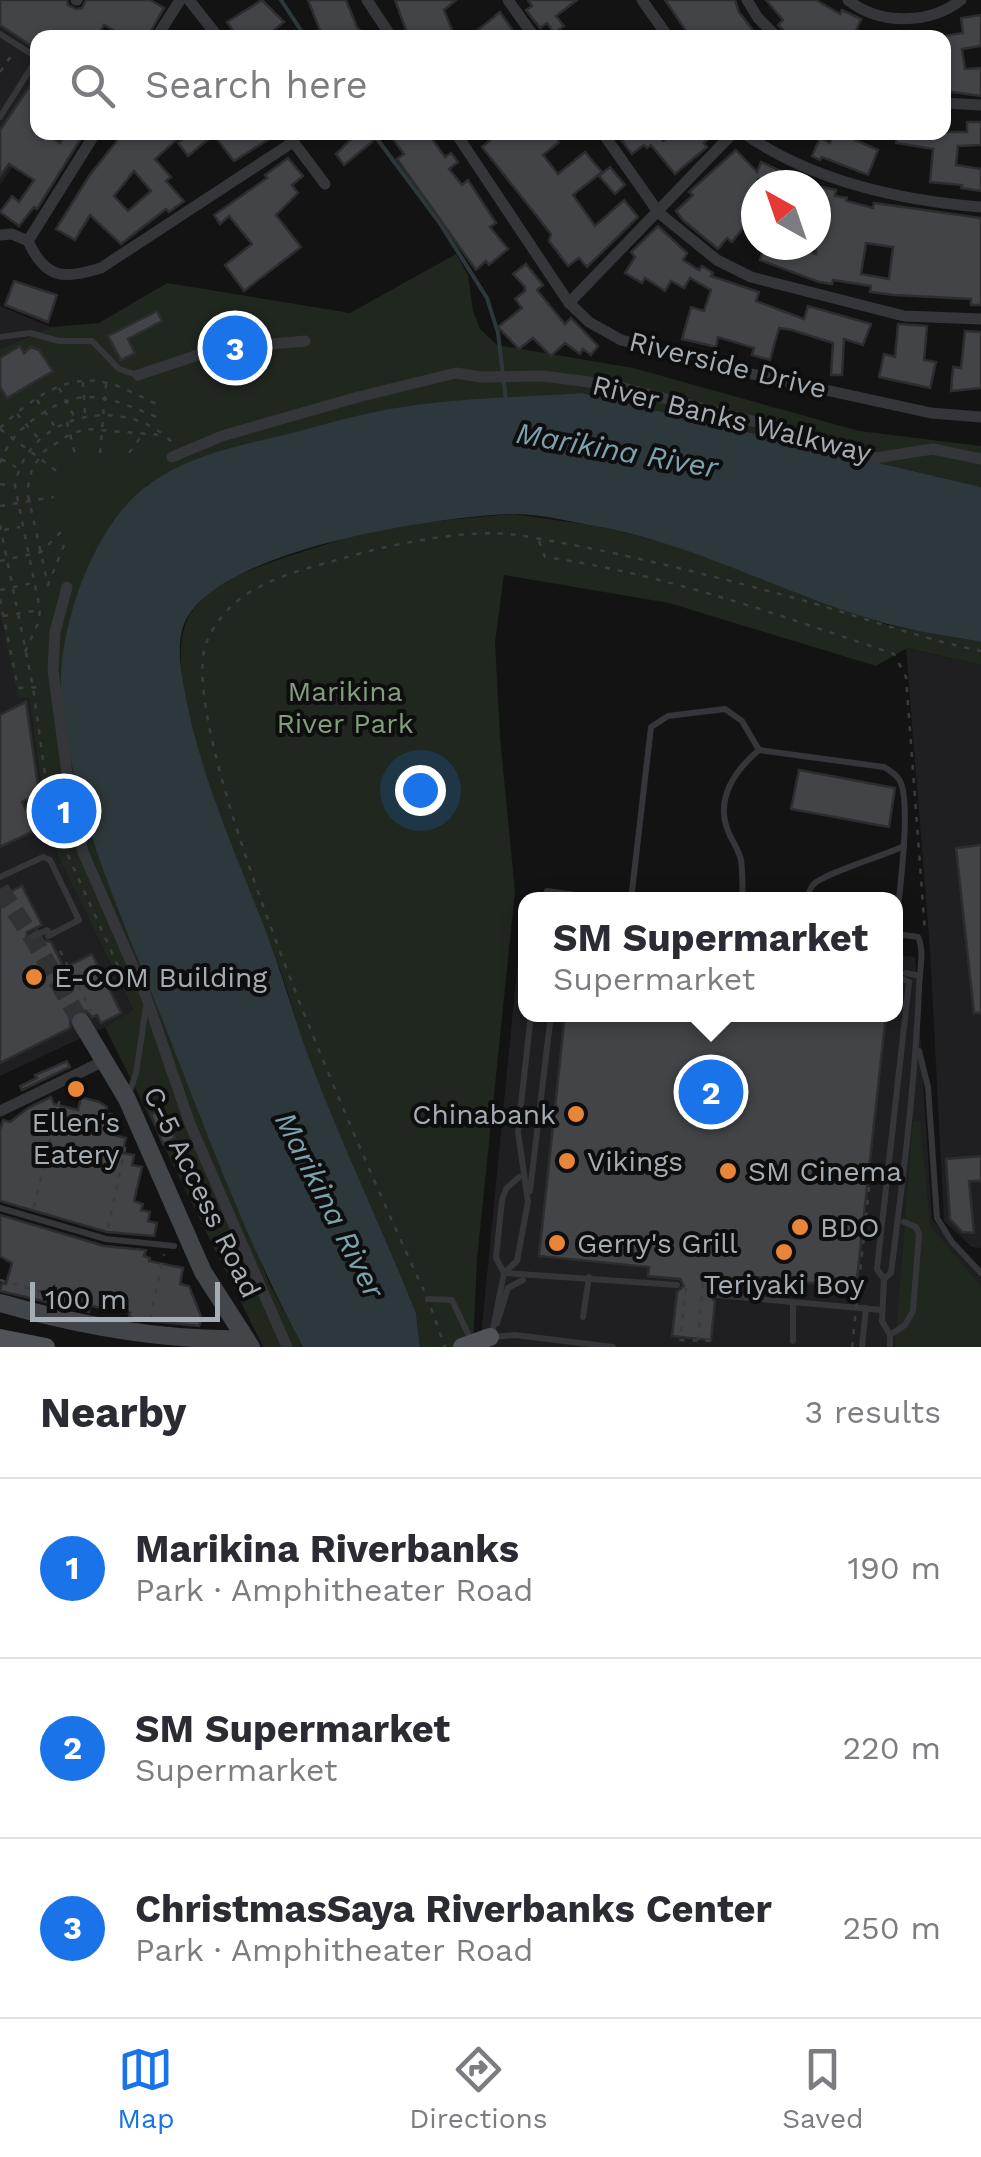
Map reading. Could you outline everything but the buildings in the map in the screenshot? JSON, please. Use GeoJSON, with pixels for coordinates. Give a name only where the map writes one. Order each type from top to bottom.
{"type":"FeatureCollection","features":[{"type":"Feature","properties":{"kind":"main road"},"geometry":{"type":"LineString","coordinates":[[0,1338],[46,1347]]}},
{"type":"Feature","properties":{"kind":"main road"},"geometry":{"type":"LineString","coordinates":[[462,1347],[486,1342]]}},
{"type":"Feature","properties":{"kind":"street"},"geometry":{"type":"LineString","coordinates":[[161,30],[180,0]]}},
{"type":"Feature","properties":{"kind":"street"},"geometry":{"type":"LineString","coordinates":[[189,0],[213,30]]}},
{"type":"Feature","properties":{"kind":"street"},"geometry":{"type":"LineString","coordinates":[[367,0],[387,30]]}},
{"type":"Feature","properties":{"kind":"street"},"geometry":{"type":"LineString","coordinates":[[508,0],[529,30]]}},
{"type":"Feature","properties":{"kind":"street"},"geometry":{"type":"LineString","coordinates":[[642,0],[663,30]]}},
{"type":"Feature","properties":{"kind":"street"},"geometry":{"type":"LineString","coordinates":[[747,0],[770,30]]}},
{"type":"Feature","properties":{"kind":"street"},"geometry":{"type":"LineString","coordinates":[[848,0],[884,16],[902,19],[936,14],[961,0]]}},
{"type":"Feature","properties":{"kind":"street"},"geometry":{"type":"LineString","coordinates":[[951,104],[981,105]]}},
{"type":"Feature","properties":{"kind":"street"},"geometry":{"type":"LineString","coordinates":[[28,241],[91,140]]}},
{"type":"Feature","properties":{"kind":"street"},"geometry":{"type":"LineString","coordinates":[[0,235],[12,234],[28,241],[38,263],[52,273],[81,274],[101,268],[285,140]]}},
{"type":"Feature","properties":{"kind":"street"},"geometry":{"type":"LineString","coordinates":[[291,140],[325,184]]}},
{"type":"Feature","properties":{"kind":"street","name":"Riverside Drive"},"geometry":{"type":"LineString","coordinates":[[460,140],[569,303],[589,322],[621,340],[912,409],[981,418]]}},
{"type":"Feature","properties":{"kind":"street"},"geometry":{"type":"LineString","coordinates":[[608,140],[659,214],[716,260],[751,277],[904,316],[981,318]]}},
{"type":"Feature","properties":{"kind":"street"},"geometry":{"type":"LineString","coordinates":[[569,303],[727,140]]}},
{"type":"Feature","properties":{"kind":"street"},"geometry":{"type":"LineString","coordinates":[[757,140],[806,167],[852,185],[981,207]]}},
{"type":"Feature","properties":{"kind":"street"},"geometry":{"type":"LineString","coordinates":[[138,375],[216,350],[305,340]]}},
{"type":"Feature","properties":{"kind":"street","name":"River Banks Walkway"},"geometry":{"type":"LineString","coordinates":[[178,455],[222,436],[456,374],[543,376],[612,385],[784,429],[876,458],[932,449],[981,459]]}},
{"type":"Feature","properties":{"kind":"street"},"geometry":{"type":"LineString","coordinates":[[68,587],[55,632],[55,688],[82,852],[146,996],[190,1124],[287,1347]]}},
{"type":"Feature","properties":{"kind":"street","name":"C-5 Access Road"},"geometry":{"type":"LineString","coordinates":[[81,1022],[127,1099],[203,1272],[248,1343]]}},
{"type":"Feature","properties":{"kind":"street"},"geometry":{"type":"LineString","coordinates":[[0,1111],[104,1061]]}},
{"type":"Feature","properties":{"kind":"street"},"geometry":{"type":"LineString","coordinates":[[0,1304],[130,1332],[248,1343]]}},
{"type":"Feature","properties":{"kind":"lane"},"geometry":{"type":"LineString","coordinates":[[0,34],[30,54]]}},
{"type":"Feature","properties":{"kind":"lane"},"geometry":{"type":"LineString","coordinates":[[0,117],[30,70]]}},
{"type":"Feature","properties":{"kind":"lane"},"geometry":{"type":"LineString","coordinates":[[0,337],[30,333],[59,341],[92,340],[119,369],[138,375]]}},
{"type":"Feature","properties":{"kind":"lane"},"geometry":{"type":"LineString","coordinates":[[633,892],[651,727],[668,716],[725,709],[742,721],[759,750]]}},
{"type":"Feature","properties":{"kind":"lane"},"geometry":{"type":"LineString","coordinates":[[743,892],[741,858],[723,812],[726,790],[759,750],[884,767],[895,774],[902,784],[904,846],[899,892]]}},
{"type":"Feature","properties":{"kind":"lane"},"geometry":{"type":"LineString","coordinates":[[810,892],[822,877],[876,860],[904,846]]}},
{"type":"Feature","properties":{"kind":"lane"},"geometry":{"type":"LineString","coordinates":[[0,878],[44,858],[50,860],[79,920],[49,935],[47,930],[32,936]]}},
{"type":"Feature","properties":{"kind":"lane"},"geometry":{"type":"LineString","coordinates":[[547,891],[554,892]]}},
{"type":"Feature","properties":{"kind":"lane"},"geometry":{"type":"LineString","coordinates":[[884,1278],[891,1273],[918,1045],[921,956],[918,937],[903,935]]}},
{"type":"Feature","properties":{"kind":"lane"},"geometry":{"type":"LineString","coordinates":[[906,973],[920,976]]}},
{"type":"Feature","properties":{"kind":"lane"},"geometry":{"type":"LineString","coordinates":[[890,1347],[890,1335],[882,1321],[884,1278],[877,1269],[908,1008],[909,982],[903,979]]}},
{"type":"Feature","properties":{"kind":"lane"},"geometry":{"type":"LineString","coordinates":[[127,1099],[136,1073],[146,996]]}},
{"type":"Feature","properties":{"kind":"lane"},"geometry":{"type":"LineString","coordinates":[[528,1202],[518,1132],[530,1022]]}},
{"type":"Feature","properties":{"kind":"lane"},"geometry":{"type":"LineString","coordinates":[[486,1342],[504,1274],[517,1261],[551,1022]]}},
{"type":"Feature","properties":{"kind":"lane"},"geometry":{"type":"LineString","coordinates":[[918,1045],[928,1087],[937,1218],[952,1242],[981,1273]]}},
{"type":"Feature","properties":{"kind":"lane"},"geometry":{"type":"LineString","coordinates":[[504,1274],[496,1258],[499,1220],[506,1189],[519,1177]]}},
{"type":"Feature","properties":{"kind":"lane"},"geometry":{"type":"LineString","coordinates":[[0,1208],[106,1239],[170,1246]]}},
{"type":"Feature","properties":{"kind":"lane"},"geometry":{"type":"LineString","coordinates":[[890,1335],[905,1325],[913,1311],[919,1234],[916,1227],[904,1222]]}},
{"type":"Feature","properties":{"kind":"lane"},"geometry":{"type":"LineString","coordinates":[[504,1274],[678,1284]]}},
{"type":"Feature","properties":{"kind":"lane"},"geometry":{"type":"LineString","coordinates":[[583,1317],[589,1277]]}},
{"type":"Feature","properties":{"kind":"lane"},"geometry":{"type":"LineString","coordinates":[[486,1342],[508,1288],[522,1280]]}},
{"type":"Feature","properties":{"kind":"lane"},"geometry":{"type":"LineString","coordinates":[[716,1295],[882,1310]]}},
{"type":"Feature","properties":{"kind":"lane"},"geometry":{"type":"LineString","coordinates":[[428,1299],[452,1300],[486,1342]]}},
{"type":"Feature","properties":{"kind":"lane"},"geometry":{"type":"LineString","coordinates":[[793,1302],[793,1341]]}},
{"type":"Feature","properties":{"kind":"lane"},"geometry":{"type":"LineString","coordinates":[[862,1347],[866,1308]]}},
{"type":"Feature","properties":{"kind":"lane"},"geometry":{"type":"LineString","coordinates":[[486,1342],[516,1335],[613,1347]]}},
{"type":"Feature","properties":{"kind":"path"},"geometry":{"type":"LineString","coordinates":[[0,72],[18,47]]}},
{"type":"Feature","properties":{"kind":"path"},"geometry":{"type":"LineString","coordinates":[[83,380],[85,416]]}},
{"type":"Feature","properties":{"kind":"path"},"geometry":{"type":"LineString","coordinates":[[59,474],[0,428],[58,386],[83,380],[106,383],[159,405]]}},
{"type":"Feature","properties":{"kind":"path"},"geometry":{"type":"LineString","coordinates":[[100,453],[106,383]]}},
{"type":"Feature","properties":{"kind":"path"},"geometry":{"type":"LineString","coordinates":[[58,386],[75,418]]}},
{"type":"Feature","properties":{"kind":"path"},"geometry":{"type":"LineString","coordinates":[[18,468],[0,460],[11,437],[65,399],[84,395],[105,397],[160,418]]}},
{"type":"Feature","properties":{"kind":"path"},"geometry":{"type":"LineString","coordinates":[[36,399],[55,427]]}},
{"type":"Feature","properties":{"kind":"path"},"geometry":{"type":"LineString","coordinates":[[16,413],[38,439]]}},
{"type":"Feature","properties":{"kind":"path"},"geometry":{"type":"LineString","coordinates":[[26,652],[40,610],[15,486],[18,468],[28,450],[67,421],[104,416],[142,423],[164,434],[178,455]]}},
{"type":"Feature","properties":{"kind":"path"},"geometry":{"type":"LineString","coordinates":[[67,421],[76,458]]}},
{"type":"Feature","properties":{"kind":"path"},"geometry":{"type":"LineString","coordinates":[[64,545],[48,585],[28,480],[38,458],[70,434],[102,428],[164,434]]}},
{"type":"Feature","properties":{"kind":"path"},"geometry":{"type":"LineString","coordinates":[[129,453],[144,434]]}},
{"type":"Feature","properties":{"kind":"path"},"geometry":{"type":"LineString","coordinates":[[0,484],[15,486]]}},
{"type":"Feature","properties":{"kind":"path"},"geometry":{"type":"LineString","coordinates":[[0,506],[54,497]]}},
{"type":"Feature","properties":{"kind":"path"},"geometry":{"type":"LineString","coordinates":[[0,530],[22,526]]}},
{"type":"Feature","properties":{"kind":"path"},"geometry":{"type":"LineString","coordinates":[[0,561],[41,552],[62,531]]}},
{"type":"Feature","properties":{"kind":"path"},"geometry":{"type":"LineString","coordinates":[[445,1347],[428,1299],[366,1166],[273,934],[218,769],[202,681],[205,644],[224,613],[250,590],[278,577],[378,548],[512,534],[673,567],[981,651]]}},
{"type":"Feature","properties":{"kind":"path"},"geometry":{"type":"LineString","coordinates":[[539,540],[545,557],[714,592],[894,654],[906,677],[926,940],[921,956]]}},
{"type":"Feature","properties":{"kind":"path"},"geometry":{"type":"LineString","coordinates":[[0,590],[33,582]]}},
{"type":"Feature","properties":{"kind":"path"},"geometry":{"type":"LineString","coordinates":[[0,599],[18,688],[55,688]]}},
{"type":"Feature","properties":{"kind":"path"},"geometry":{"type":"LineString","coordinates":[[4,616],[40,610]]}},
{"type":"Feature","properties":{"kind":"path"},"geometry":{"type":"LineString","coordinates":[[31,1218],[63,1082]]}},
{"type":"Feature","properties":{"kind":"path"},"geometry":{"type":"LineString","coordinates":[[106,1239],[126,1144]]}},
{"type":"Feature","properties":{"kind":"path"},"geometry":{"type":"LineString","coordinates":[[852,1347],[869,1188]]}},
{"type":"Feature","properties":{"kind":"path"},"geometry":{"type":"LineString","coordinates":[[149,1326],[170,1246]]}},
{"type":"Feature","properties":{"kind":"path"},"geometry":{"type":"LineString","coordinates":[[0,1280],[116,1314]]}},
{"type":"Feature","properties":{"kind":"path"},"geometry":{"type":"LineString","coordinates":[[687,1280],[680,1340],[711,1342],[711,1346]]}},
{"type":"Feature","properties":{"kind":"path"},"geometry":{"type":"LineString","coordinates":[[698,1342],[702,1281]]}},
{"type":"Feature","properties":{"kind":"shaded area"},"geometry":{"type":"Polygon","coordinates":[[[0,0],[8,0],[32,30],[31,140],[0,185],[0,0]]]}},
{"type":"Feature","properties":{"kind":"shaded area"},"geometry":{"type":"Polygon","coordinates":[[[0,306],[51,327],[0,349],[0,306]]]}},
{"type":"Feature","properties":{"kind":"shaded area"},"geometry":{"type":"Polygon","coordinates":[[[0,616],[29,697],[47,825],[61,863],[133,1011],[0,1076],[0,616]]]}},
{"type":"Feature","properties":{"kind":"shaded area"},"geometry":{"type":"Polygon","coordinates":[[[906,648],[981,665],[981,1248],[972,1247],[944,1221],[930,949],[906,648]]]}},
{"type":"Feature","properties":{"kind":"shaded area"},"geometry":{"type":"Polygon","coordinates":[[[903,956],[915,957],[932,1219],[981,1277],[981,1347],[480,1347],[518,959],[518,1022],[903,1022],[903,956]]]}},
{"type":"Feature","properties":{"kind":"green space"},"geometry":{"type":"Polygon","coordinates":[[[456,254],[468,275],[480,329],[497,345],[633,368],[859,431],[981,446],[981,487],[582,393],[402,407],[147,485],[105,537],[65,723],[89,822],[118,910],[270,1285],[303,1347],[263,1347],[105,1027],[133,1010],[61,863],[47,825],[29,698],[18,698],[0,616],[0,349],[51,327],[99,323],[167,283],[350,313],[456,254]]]}},
{"type":"Feature","properties":{"kind":"green space","name":"Marikina River Park"},"geometry":{"type":"Polygon","coordinates":[[[513,514],[597,526],[680,546],[888,625],[981,642],[981,665],[907,648],[876,666],[669,603],[504,575],[495,642],[515,892],[477,1259],[473,1347],[420,1347],[416,1313],[318,1082],[277,961],[208,783],[182,681],[182,640],[193,610],[202,600],[222,584],[258,567],[385,529],[513,514]]]}},
{"type":"Feature","properties":{"kind":"green space"},"geometry":{"type":"Polygon","coordinates":[[[913,1121],[920,1121],[930,1226],[981,1286],[981,1347],[895,1347],[913,1121]]]}},
{"type":"Feature","properties":{"kind":"water","name":"Marikina River"},"geometry":{"type":"Polygon","coordinates":[[[582,393],[981,487],[981,642],[899,627],[851,613],[633,534],[519,514],[431,522],[328,543],[278,558],[235,577],[201,600],[183,627],[180,653],[201,760],[306,1050],[416,1313],[420,1347],[303,1347],[230,1190],[86,819],[74,775],[61,691],[73,606],[97,548],[131,500],[166,473],[198,458],[402,407],[582,393]]]}},
{"type":"Feature","properties":{"kind":"waterway"},"geometry":{"type":"LineString","coordinates":[[281,0],[301,30]]}},
{"type":"Feature","properties":{"kind":"waterway"},"geometry":{"type":"LineString","coordinates":[[378,140],[439,222],[487,298],[498,333],[506,400]]}},
{"type":"Feature","properties":{"kind":"tunnel"},"geometry":{"type":"LineString","coordinates":[[0,889],[81,1022]]}},
{"type":"Feature","properties":{"kind":"place","name":"ChristmasSaya Riverbanks Center"},"geometry":{"type":"Point","coordinates":[235,348]}},
{"type":"Feature","properties":{"kind":"place","name":"Marikina Riverbanks"},"geometry":{"type":"Point","coordinates":[64,811]}},
{"type":"Feature","properties":{"kind":"place","name":"E-COM Building"},"geometry":{"type":"Point","coordinates":[34,977]}},
{"type":"Feature","properties":{"kind":"place","name":"Ellen's Eatery"},"geometry":{"type":"Point","coordinates":[76,1089]}},
{"type":"Feature","properties":{"kind":"place","name":"SM Supermarket"},"geometry":{"type":"Point","coordinates":[711,1092]}},
{"type":"Feature","properties":{"kind":"place","name":"Chinabank"},"geometry":{"type":"Point","coordinates":[576,1114]}},
{"type":"Feature","properties":{"kind":"place","name":"Vikings"},"geometry":{"type":"Point","coordinates":[567,1161]}},
{"type":"Feature","properties":{"kind":"place","name":"SM Cinema"},"geometry":{"type":"Point","coordinates":[728,1171]}},
{"type":"Feature","properties":{"kind":"place","name":"BDO"},"geometry":{"type":"Point","coordinates":[800,1227]}},
{"type":"Feature","properties":{"kind":"place","name":"Gerry's Grill"},"geometry":{"type":"Point","coordinates":[557,1243]}},
{"type":"Feature","properties":{"kind":"place","name":"Teriyaki Boy"},"geometry":{"type":"Point","coordinates":[784,1252]}}]}
